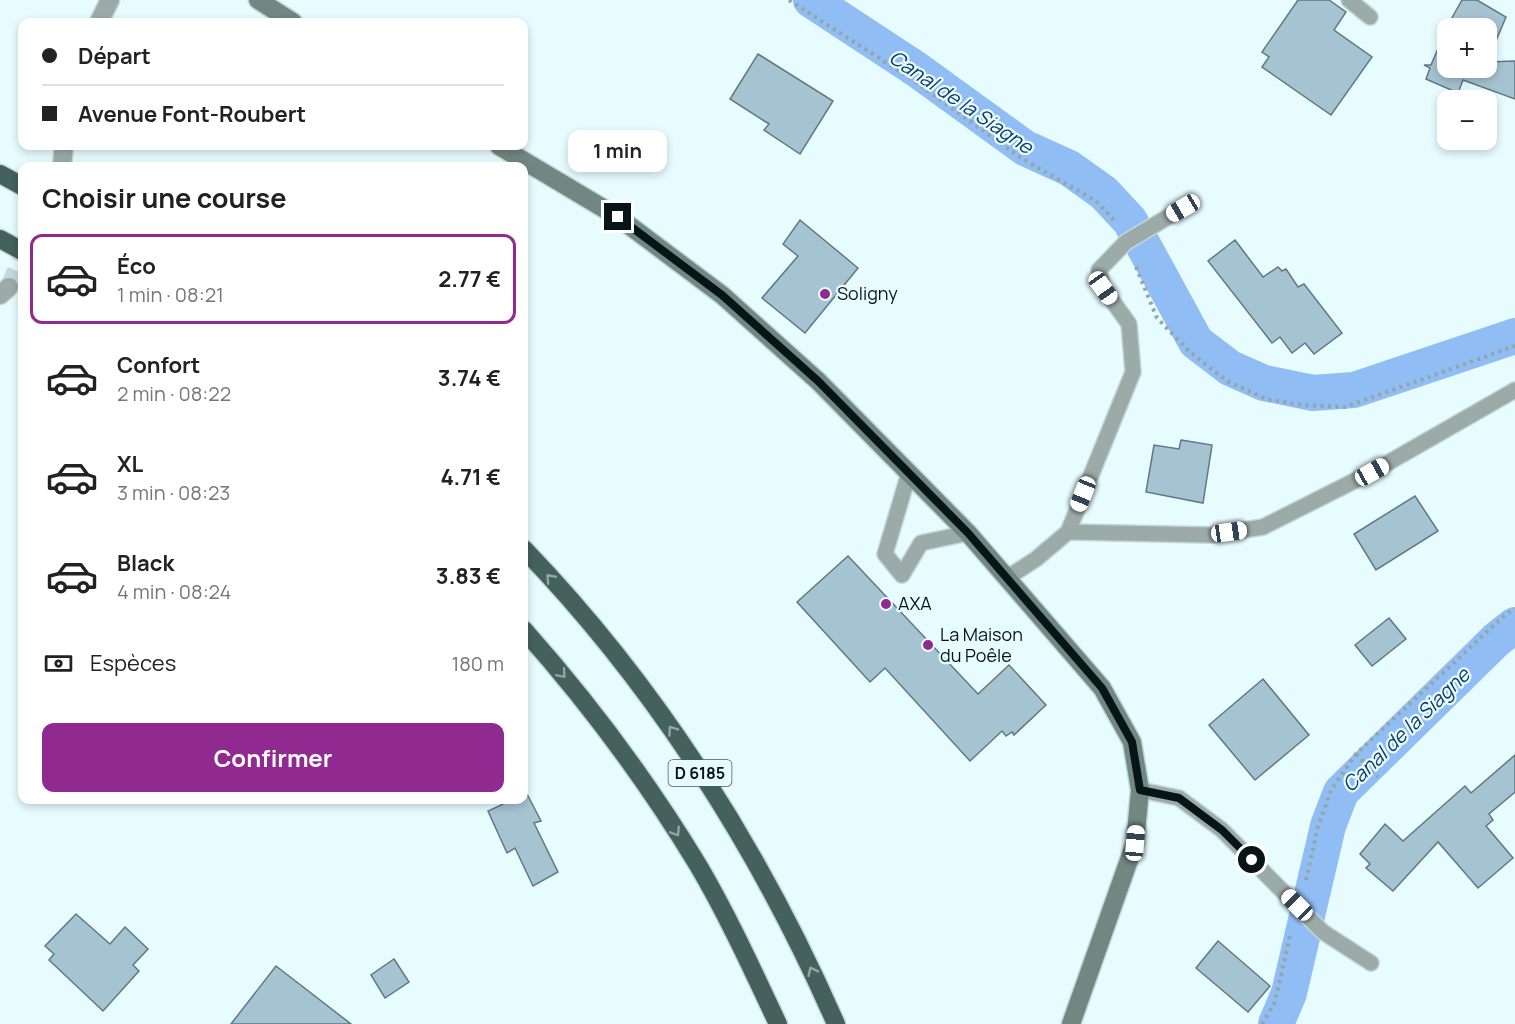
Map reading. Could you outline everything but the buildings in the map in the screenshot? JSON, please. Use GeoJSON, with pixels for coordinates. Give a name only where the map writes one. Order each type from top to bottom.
{"type":"FeatureCollection","features":[{"type":"Feature","properties":{"kind":"highway"},"geometry":{"type":"LineString","coordinates":[[0,174],[18,184]]}},
{"type":"Feature","properties":{"kind":"highway"},"geometry":{"type":"LineString","coordinates":[[0,239],[18,249]]}},
{"type":"Feature","properties":{"kind":"highway","name":"D 6185"},"geometry":{"type":"LineString","coordinates":[[528,554],[623,665],[684,746],[759,867],[787,919],[836,1024]]}},
{"type":"Feature","properties":{"kind":"highway","name":"D 6185"},"geometry":{"type":"LineString","coordinates":[[528,635],[590,707],[691,855],[741,946],[778,1024]]}},
{"type":"Feature","properties":{"kind":"main road"},"geometry":{"type":"LineString","coordinates":[[258,0],[287,18]]}},
{"type":"Feature","properties":{"kind":"main road"},"geometry":{"type":"LineString","coordinates":[[506,150],[526,162]]}},
{"type":"Feature","properties":{"kind":"main road"},"geometry":{"type":"LineString","coordinates":[[528,163],[618,217],[722,295],[818,381],[968,533],[1102,688],[1132,742],[1140,790],[1135,843],[1071,1024]]}},
{"type":"Feature","properties":{"kind":"street"},"geometry":{"type":"LineString","coordinates":[[101,18],[110,0]]}},
{"type":"Feature","properties":{"kind":"lane"},"geometry":{"type":"LineString","coordinates":[[1349,0],[1370,17]]}},
{"type":"Feature","properties":{"kind":"lane"},"geometry":{"type":"LineString","coordinates":[[1007,578],[1036,559],[1068,532],[1133,372],[1129,324],[1103,288],[1099,270],[1129,241],[1183,208]]}},
{"type":"Feature","properties":{"kind":"lane"},"geometry":{"type":"LineString","coordinates":[[1068,532],[1212,535],[1263,527],[1372,472],[1515,390]]}},
{"type":"Feature","properties":{"kind":"lane"},"geometry":{"type":"LineString","coordinates":[[909,473],[885,554],[902,575],[921,543],[968,533]]}},
{"type":"Feature","properties":{"kind":"lane"},"geometry":{"type":"LineString","coordinates":[[1140,790],[1179,798],[1222,830],[1323,932],[1371,963]]}},
{"type":"Feature","properties":{"kind":"path"},"geometry":{"type":"LineString","coordinates":[[789,0],[913,80],[1021,158],[1096,201],[1120,226],[1129,241],[1158,318],[1191,353],[1227,381],[1266,399],[1302,405],[1345,407],[1515,346]]}},
{"type":"Feature","properties":{"kind":"path"},"geometry":{"type":"LineString","coordinates":[[1262,1024],[1275,1002],[1300,909],[1318,827],[1331,790],[1356,754],[1506,614],[1515,609]]}},
{"type":"Feature","properties":{"kind":"path"},"geometry":{"type":"LineString","coordinates":[[1356,754],[1362,757],[1378,777]]}},
{"type":"Feature","properties":{"kind":"waterway","name":"Canal de la Siagne"},"geometry":{"type":"LineString","coordinates":[[811,0],[916,69],[1025,148],[1069,168],[1104,193],[1130,221],[1196,342],[1230,368],[1264,383],[1313,393],[1354,390],[1515,336]]}},
{"type":"Feature","properties":{"kind":"waterway","name":"Canal de la Siagne"},"geometry":{"type":"LineString","coordinates":[[1276,1024],[1289,993],[1328,826],[1341,792],[1496,640],[1515,625]]}},
{"type":"Feature","properties":{"kind":"tunnel"},"geometry":{"type":"LineString","coordinates":[[9,287],[18,266]]}},
{"type":"Feature","properties":{"kind":"place","name":"Soligny"},"geometry":{"type":"Point","coordinates":[825,294]}},
{"type":"Feature","properties":{"kind":"place","name":"AXA"},"geometry":{"type":"Point","coordinates":[886,604]}},
{"type":"Feature","properties":{"kind":"place","name":"La Maison du Poêle"},"geometry":{"type":"Point","coordinates":[928,645]}},
{"type":"Feature","properties":{"kind":"route"},"geometry":{"type":"LineString","coordinates":[[618,217],[722,295],[818,381],[968,533],[1021,591],[1102,688],[1132,742],[1140,790],[1179,798],[1222,830],[1252,860]]}}]}
